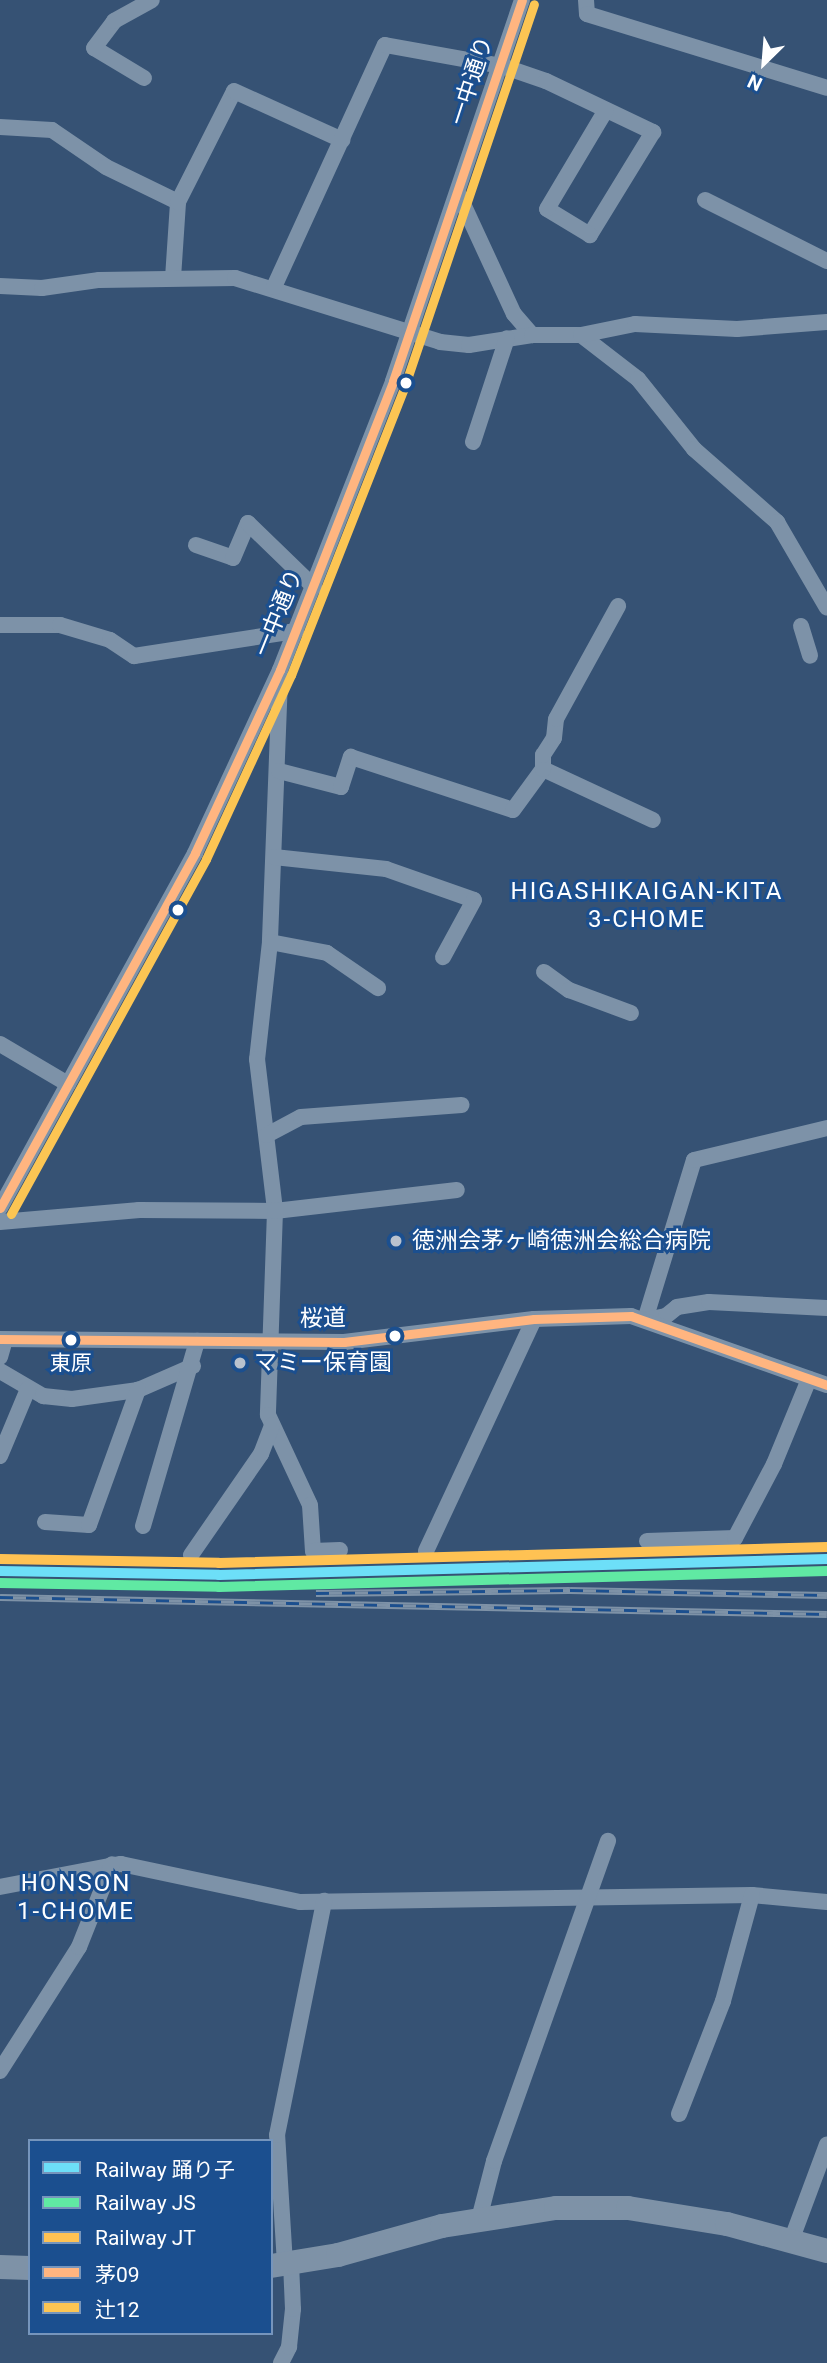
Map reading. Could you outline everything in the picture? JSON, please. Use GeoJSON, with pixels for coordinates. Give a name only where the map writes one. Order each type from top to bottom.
{"type":"FeatureCollection","features":[{"type":"Feature","properties":{"kind":"highway"},"geometry":{"type":"LineString","coordinates":[[282,2264],[387,2242],[442,2226],[556,2208],[628,2208],[727,2224],[827,2251]]}},
{"type":"Feature","properties":{"kind":"highway"},"geometry":{"type":"LineString","coordinates":[[0,2267],[28,2268]]}},
{"type":"Feature","properties":{"kind":"street"},"geometry":{"type":"LineString","coordinates":[[144,78],[94,48],[114,21],[152,0]]}},
{"type":"Feature","properties":{"kind":"street","name":"一中通り"},"geometry":{"type":"LineString","coordinates":[[0,1208],[195,853],[280,670],[409,334],[502,66],[522,0]]}},
{"type":"Feature","properties":{"kind":"street"},"geometry":{"type":"LineString","coordinates":[[586,0],[587,14],[827,88]]}},
{"type":"Feature","properties":{"kind":"street"},"geometry":{"type":"LineString","coordinates":[[274,287],[385,45],[502,66],[606,110],[653,132],[590,235],[547,209],[606,110]]}},
{"type":"Feature","properties":{"kind":"street"},"geometry":{"type":"LineString","coordinates":[[173,278],[178,202],[234,92],[342,140]]}},
{"type":"Feature","properties":{"kind":"street"},"geometry":{"type":"LineString","coordinates":[[0,127],[52,130],[106,167],[178,202]]}},
{"type":"Feature","properties":{"kind":"street"},"geometry":{"type":"LineString","coordinates":[[458,193],[514,314],[532,335]]}},
{"type":"Feature","properties":{"kind":"street"},"geometry":{"type":"LineString","coordinates":[[705,200],[827,261]]}},
{"type":"Feature","properties":{"kind":"street"},"geometry":{"type":"LineString","coordinates":[[0,286],[42,288],[99,280],[235,278],[274,287],[409,334],[468,345],[532,335],[581,335],[635,324],[737,329],[827,322]]}},
{"type":"Feature","properties":{"kind":"street"},"geometry":{"type":"LineString","coordinates":[[581,335],[638,379],[694,449],[776,523],[827,608]]}},
{"type":"Feature","properties":{"kind":"street"},"geometry":{"type":"LineString","coordinates":[[473,442],[507,338]]}},
{"type":"Feature","properties":{"kind":"street"},"geometry":{"type":"LineString","coordinates":[[196,545],[233,558],[248,523],[314,587]]}},
{"type":"Feature","properties":{"kind":"street"},"geometry":{"type":"LineString","coordinates":[[279,771],[341,787],[351,757],[513,810],[543,769],[543,755],[554,738],[556,719],[618,606]]}},
{"type":"Feature","properties":{"kind":"street"},"geometry":{"type":"LineString","coordinates":[[0,625],[60,625],[110,640],[134,656],[296,631]]}},
{"type":"Feature","properties":{"kind":"street"},"geometry":{"type":"LineString","coordinates":[[801,626],[810,656]]}},
{"type":"Feature","properties":{"kind":"street"},"geometry":{"type":"LineString","coordinates":[[280,670],[279,771],[270,942],[257,1059],[275,1211],[268,1343],[272,1425],[310,1505],[313,1551],[340,1550]]}},
{"type":"Feature","properties":{"kind":"street"},"geometry":{"type":"LineString","coordinates":[[543,769],[653,820]]}},
{"type":"Feature","properties":{"kind":"street"},"geometry":{"type":"LineString","coordinates":[[274,857],[386,869],[474,900],[443,957]]}},
{"type":"Feature","properties":{"kind":"street"},"geometry":{"type":"LineString","coordinates":[[270,942],[327,953],[378,988]]}},
{"type":"Feature","properties":{"kind":"street"},"geometry":{"type":"LineString","coordinates":[[544,972],[569,990],[631,1013]]}},
{"type":"Feature","properties":{"kind":"street"},"geometry":{"type":"LineString","coordinates":[[0,1044],[68,1084]]}},
{"type":"Feature","properties":{"kind":"street"},"geometry":{"type":"LineString","coordinates":[[267,1135],[301,1117],[462,1105]]}},
{"type":"Feature","properties":{"kind":"street"},"geometry":{"type":"LineString","coordinates":[[645,1320],[694,1160],[827,1128]]}},
{"type":"Feature","properties":{"kind":"street"},"geometry":{"type":"LineString","coordinates":[[0,1222],[139,1210],[275,1211],[457,1190]]}},
{"type":"Feature","properties":{"kind":"street"},"geometry":{"type":"LineString","coordinates":[[645,1320],[666,1316],[677,1307],[709,1303],[827,1308]]}},
{"type":"Feature","properties":{"kind":"street","name":"桜道"},"geometry":{"type":"LineString","coordinates":[[2,1339],[268,1343],[390,1339],[534,1319],[631,1316],[645,1320]]}},
{"type":"Feature","properties":{"kind":"street"},"geometry":{"type":"LineString","coordinates":[[426,1551],[534,1319]]}},
{"type":"Feature","properties":{"kind":"street"},"geometry":{"type":"LineString","coordinates":[[645,1320],[704,1345],[827,1385]]}},
{"type":"Feature","properties":{"kind":"street"},"geometry":{"type":"LineString","coordinates":[[0,1357],[2,1339]]}},
{"type":"Feature","properties":{"kind":"street"},"geometry":{"type":"LineString","coordinates":[[143,1526],[193,1366],[197,1341]]}},
{"type":"Feature","properties":{"kind":"street"},"geometry":{"type":"LineString","coordinates":[[0,1371],[28,1389],[72,1399],[138,1390],[193,1366]]}},
{"type":"Feature","properties":{"kind":"street"},"geometry":{"type":"LineString","coordinates":[[647,1541],[736,1538],[774,1464],[809,1379]]}},
{"type":"Feature","properties":{"kind":"street"},"geometry":{"type":"LineString","coordinates":[[0,1456],[28,1389]]}},
{"type":"Feature","properties":{"kind":"street"},"geometry":{"type":"LineString","coordinates":[[45,1522],[89,1525],[138,1390]]}},
{"type":"Feature","properties":{"kind":"street"},"geometry":{"type":"LineString","coordinates":[[191,1555],[261,1454],[272,1425]]}},
{"type":"Feature","properties":{"kind":"street"},"geometry":{"type":"LineString","coordinates":[[479,2219],[494,2161],[608,1841]]}},
{"type":"Feature","properties":{"kind":"street"},"geometry":{"type":"LineString","coordinates":[[0,2071],[79,1947],[112,1864]]}},
{"type":"Feature","properties":{"kind":"street"},"geometry":{"type":"LineString","coordinates":[[0,1888],[112,1864],[261,1896],[324,1901],[586,1900],[752,1895],[827,1902]]}},
{"type":"Feature","properties":{"kind":"street"},"geometry":{"type":"LineString","coordinates":[[679,2114],[723,2001],[752,1895]]}},
{"type":"Feature","properties":{"kind":"street"},"geometry":{"type":"LineString","coordinates":[[281,2363],[289,2347],[293,2309],[282,2264],[277,2135],[324,1901]]}},
{"type":"Feature","properties":{"kind":"street"},"geometry":{"type":"LineString","coordinates":[[791,2241],[827,2144]]}},
{"type":"Feature","properties":{"kind":"railway"},"geometry":{"type":"LineString","coordinates":[[316,1593],[570,1590],[827,1595]]}},
{"type":"Feature","properties":{"kind":"railway"},"geometry":{"type":"LineString","coordinates":[[0,1597],[827,1614]]}},
{"type":"Feature","properties":{"kind":"rail line","name":"JT"},"geometry":{"type":"LineString","coordinates":[[0,1559],[219,1563],[827,1547]]}},
{"type":"Feature","properties":{"kind":"rail line","name":"踊り子"},"geometry":{"type":"LineString","coordinates":[[0,1571],[219,1575],[827,1559]]}},
{"type":"Feature","properties":{"kind":"rail line","name":"JS"},"geometry":{"type":"LineString","coordinates":[[0,1583],[219,1587],[827,1571]]}},
{"type":"Feature","properties":{"kind":"transit line","name":"茅09"},"geometry":{"type":"LineString","coordinates":[[0,1208],[195,853],[280,670],[393,381],[522,0]]}},
{"type":"Feature","properties":{"kind":"transit line","name":"辻12"},"geometry":{"type":"LineString","coordinates":[[11,1214],[206,859],[291,675],[405,385],[534,4]]}},
{"type":"Feature","properties":{"kind":"transit line","name":"茅09"},"geometry":{"type":"LineString","coordinates":[[0,1339],[344,1342],[534,1319],[631,1316],[827,1385]]}},
{"type":"Feature","properties":{"kind":"place","name":"徳洲会茅ヶ崎徳洲会総合病院"},"geometry":{"type":"Point","coordinates":[396,1241]}},
{"type":"Feature","properties":{"kind":"place","name":"東原"},"geometry":{"type":"Point","coordinates":[71,1340]}},
{"type":"Feature","properties":{"kind":"place","name":"マミー保育園"},"geometry":{"type":"Point","coordinates":[240,1363]}},
{"type":"Feature","properties":{"kind":"district","name":"HIGASHIKAIGAN-KITA 3-CHOME"},"geometry":{"type":"Point","coordinates":[647,906]}},
{"type":"Feature","properties":{"kind":"district","name":"HONSON 1-CHOME"},"geometry":{"type":"Point","coordinates":[76,1898]}}]}
